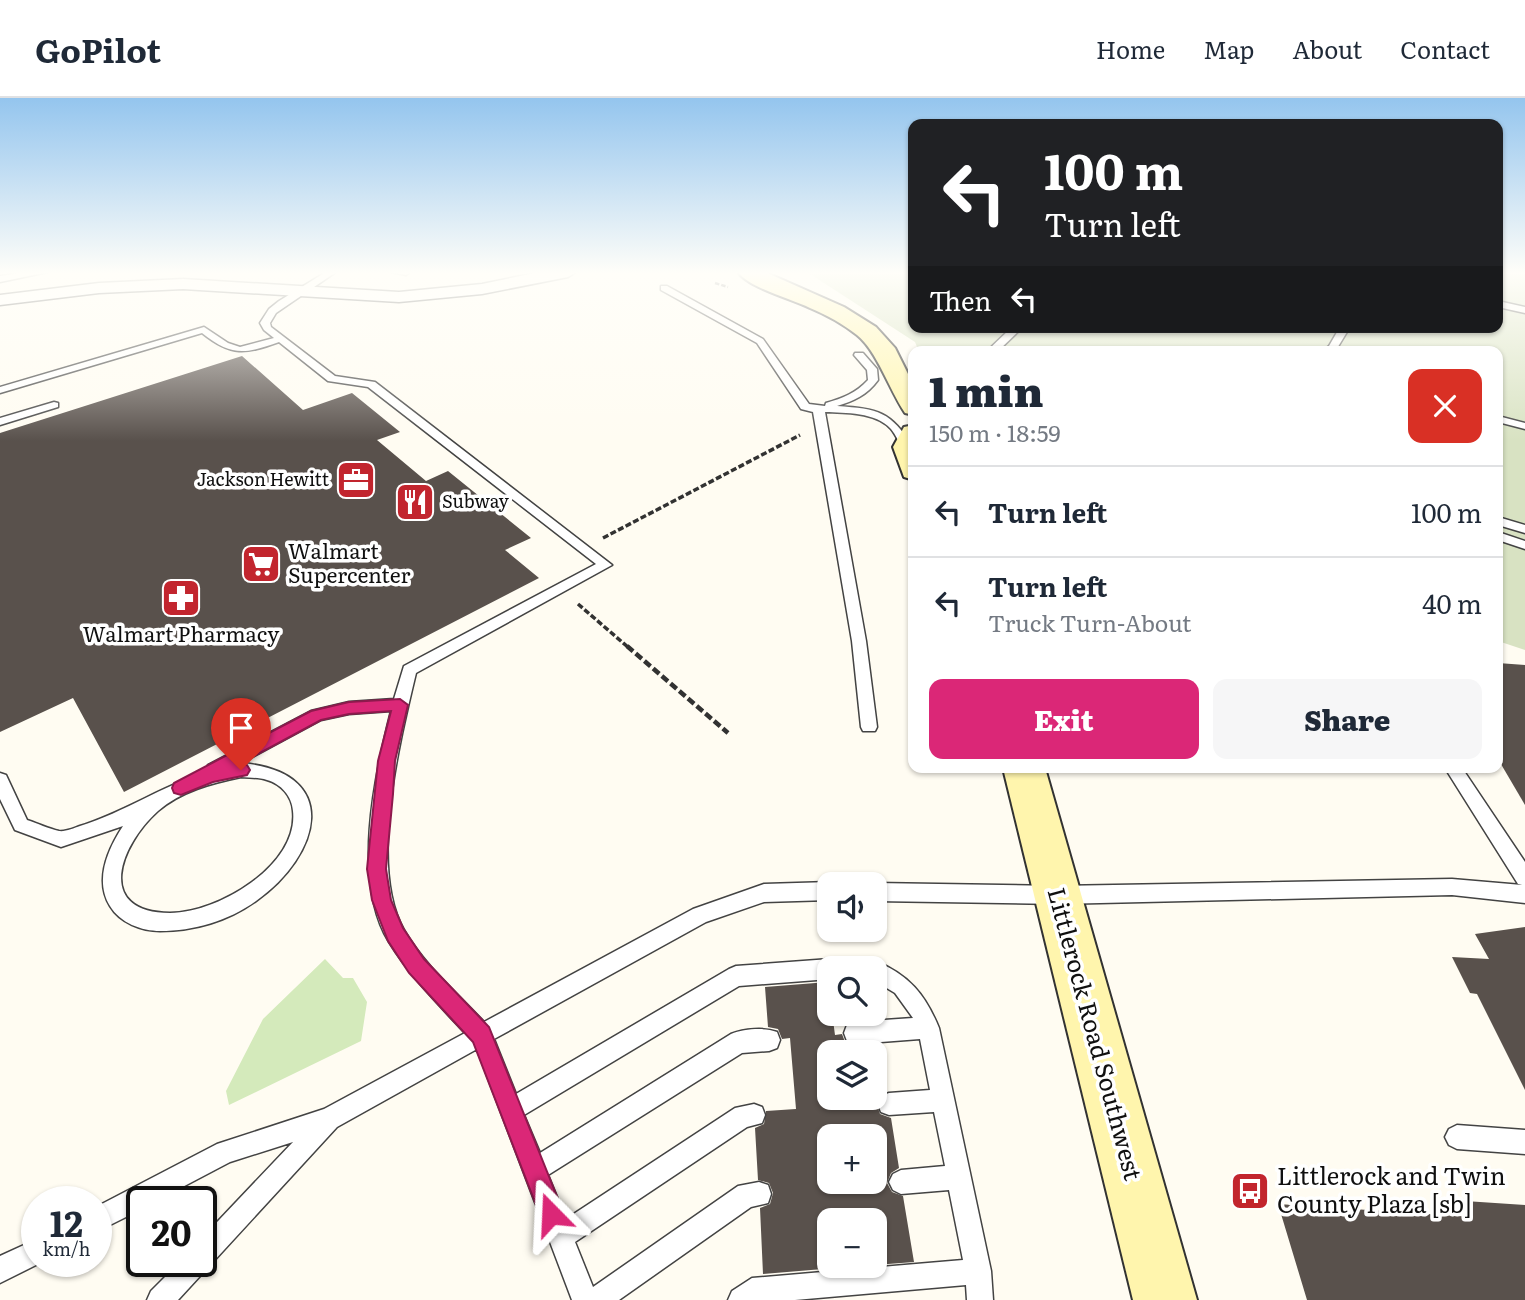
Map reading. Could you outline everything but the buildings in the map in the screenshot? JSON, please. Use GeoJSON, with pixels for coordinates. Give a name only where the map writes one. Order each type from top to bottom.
{"type":"FeatureCollection","features":[{"type":"Feature","properties":{"kind":"main road"},"geometry":{"type":"LineString","coordinates":[[819,328],[859,355],[890,367]]}},
{"type":"Feature","properties":{"kind":"main road"},"geometry":{"type":"LineString","coordinates":[[859,328],[883,348],[889,357],[890,367],[908,397]]}},
{"type":"Feature","properties":{"kind":"main road","name":"Littlerock Road Southwest"},"geometry":{"type":"LineString","coordinates":[[1025,773],[1165,1300]]}},
{"type":"Feature","properties":{"kind":"lane"},"geometry":{"type":"LineString","coordinates":[[267,328],[332,379],[371,384],[605,565],[409,670],[387,761],[377,869],[382,900],[395,934],[416,966],[482,1035],[585,1300]]}},
{"type":"Feature","properties":{"kind":"lane"},"geometry":{"type":"LineString","coordinates":[[737,328],[760,341],[805,407],[820,414],[842,410],[880,418],[894,426],[908,446]]}},
{"type":"Feature","properties":{"kind":"lane"},"geometry":{"type":"LineString","coordinates":[[0,390],[204,330],[223,346],[239,351],[280,340]]}},
{"type":"Feature","properties":{"kind":"lane"},"geometry":{"type":"LineString","coordinates":[[997,346],[1012,333]]}},
{"type":"Feature","properties":{"kind":"lane"},"geometry":{"type":"LineString","coordinates":[[820,414],[865,391],[873,380],[872,369],[859,355]]}},
{"type":"Feature","properties":{"kind":"lane"},"geometry":{"type":"LineString","coordinates":[[0,422],[54,405]]}},
{"type":"Feature","properties":{"kind":"lane"},"geometry":{"type":"LineString","coordinates":[[820,414],[859,641],[869,727]]}},
{"type":"Feature","properties":{"kind":"lane"},"geometry":{"type":"LineString","coordinates":[[1503,420],[1525,426]]}},
{"type":"Feature","properties":{"kind":"lane"},"geometry":{"type":"LineString","coordinates":[[1503,522],[1525,529]]}},
{"type":"Feature","properties":{"kind":"lane"},"geometry":{"type":"LineString","coordinates":[[1503,538],[1525,545]]}},
{"type":"Feature","properties":{"kind":"lane"},"geometry":{"type":"LineString","coordinates":[[0,780],[21,825],[61,839],[111,824],[317,715],[349,708],[400,705]]}},
{"type":"Feature","properties":{"kind":"lane"},"geometry":{"type":"LineString","coordinates":[[241,770],[268,773],[289,783],[301,799],[303,822],[295,846],[276,873],[248,896],[215,913],[180,922],[150,921],[127,912],[114,895],[110,874],[117,850],[132,826],[154,805],[181,788],[211,775],[241,770]]}},
{"type":"Feature","properties":{"kind":"lane"},"geometry":{"type":"LineString","coordinates":[[1456,773],[1525,878]]}},
{"type":"Feature","properties":{"kind":"lane"},"geometry":{"type":"LineString","coordinates":[[887,892],[1057,895],[1439,887],[1525,894]]}},
{"type":"Feature","properties":{"kind":"lane"},"geometry":{"type":"LineString","coordinates":[[112,1212],[225,1152],[329,1119],[700,915],[764,893],[817,891]]}},
{"type":"Feature","properties":{"kind":"lane"},"geometry":{"type":"LineString","coordinates":[[510,1110],[736,976],[817,971]]}},
{"type":"Feature","properties":{"kind":"lane"},"geometry":{"type":"LineString","coordinates":[[887,976],[908,989],[921,1007],[928,1028],[978,1271],[980,1300]]}},
{"type":"Feature","properties":{"kind":"lane"},"geometry":{"type":"LineString","coordinates":[[855,1033],[928,1028]]}},
{"type":"Feature","properties":{"kind":"lane"},"geometry":{"type":"LineString","coordinates":[[534,1170],[739,1042],[769,1040]]}},
{"type":"Feature","properties":{"kind":"lane"},"geometry":{"type":"LineString","coordinates":[[889,1104],[943,1100]]}},
{"type":"Feature","properties":{"kind":"lane"},"geometry":{"type":"LineString","coordinates":[[560,1237],[743,1116],[754,1115]]}},
{"type":"Feature","properties":{"kind":"lane"},"geometry":{"type":"LineString","coordinates":[[217,1241],[329,1119]]}},
{"type":"Feature","properties":{"kind":"lane"},"geometry":{"type":"LineString","coordinates":[[1457,1137],[1525,1142]]}},
{"type":"Feature","properties":{"kind":"lane"},"geometry":{"type":"LineString","coordinates":[[901,1182],[959,1177]]}},
{"type":"Feature","properties":{"kind":"lane"},"geometry":{"type":"LineString","coordinates":[[597,1300],[747,1195],[759,1194]]}},
{"type":"Feature","properties":{"kind":"lane"},"geometry":{"type":"LineString","coordinates":[[0,1270],[21,1259]]}},
{"type":"Feature","properties":{"kind":"lane"},"geometry":{"type":"LineString","coordinates":[[741,1300],[752,1292],[978,1271]]}},
{"type":"Feature","properties":{"kind":"lane"},"geometry":{"type":"LineString","coordinates":[[160,1300],[182,1277]]}},
{"type":"Feature","properties":{"kind":"path"},"geometry":{"type":"LineString","coordinates":[[584,548],[804,433],[800,423],[820,414]]}},
{"type":"Feature","properties":{"kind":"path"},"geometry":{"type":"LineString","coordinates":[[562,588],[728,733]]}},
{"type":"Feature","properties":{"kind":"green space"},"geometry":{"type":"Polygon","coordinates":[[[894,328],[908,328],[908,333],[1503,333],[1503,328],[1525,328],[1525,650],[1503,643],[1503,346],[917,346],[915,342],[894,328]]]}},
{"type":"Feature","properties":{"kind":"green space"},"geometry":{"type":"Polygon","coordinates":[[[325,959],[343,978],[353,978],[367,1002],[361,1041],[229,1105],[226,1091],[263,1019],[325,959]]]}},
{"type":"Feature","properties":{"kind":"place","name":"Jackson Hewitt"},"geometry":{"type":"Point","coordinates":[356,480]}},
{"type":"Feature","properties":{"kind":"place","name":"Subway"},"geometry":{"type":"Point","coordinates":[415,502]}},
{"type":"Feature","properties":{"kind":"place","name":"Walmart Supercenter"},"geometry":{"type":"Point","coordinates":[261,564]}},
{"type":"Feature","properties":{"kind":"place","name":"Walmart Pharmacy"},"geometry":{"type":"Point","coordinates":[181,598]}},
{"type":"Feature","properties":{"kind":"place","name":"Littlerock and Twin County Plaza [sb]"},"geometry":{"type":"Point","coordinates":[1250,1191]}},
{"type":"Feature","properties":{"kind":"route"},"geometry":{"type":"LineString","coordinates":[[241,770],[211,775],[181,788],[317,715],[349,708],[400,705],[387,761],[377,869],[382,900],[395,934],[416,966],[482,1035],[551,1214]]}}]}
